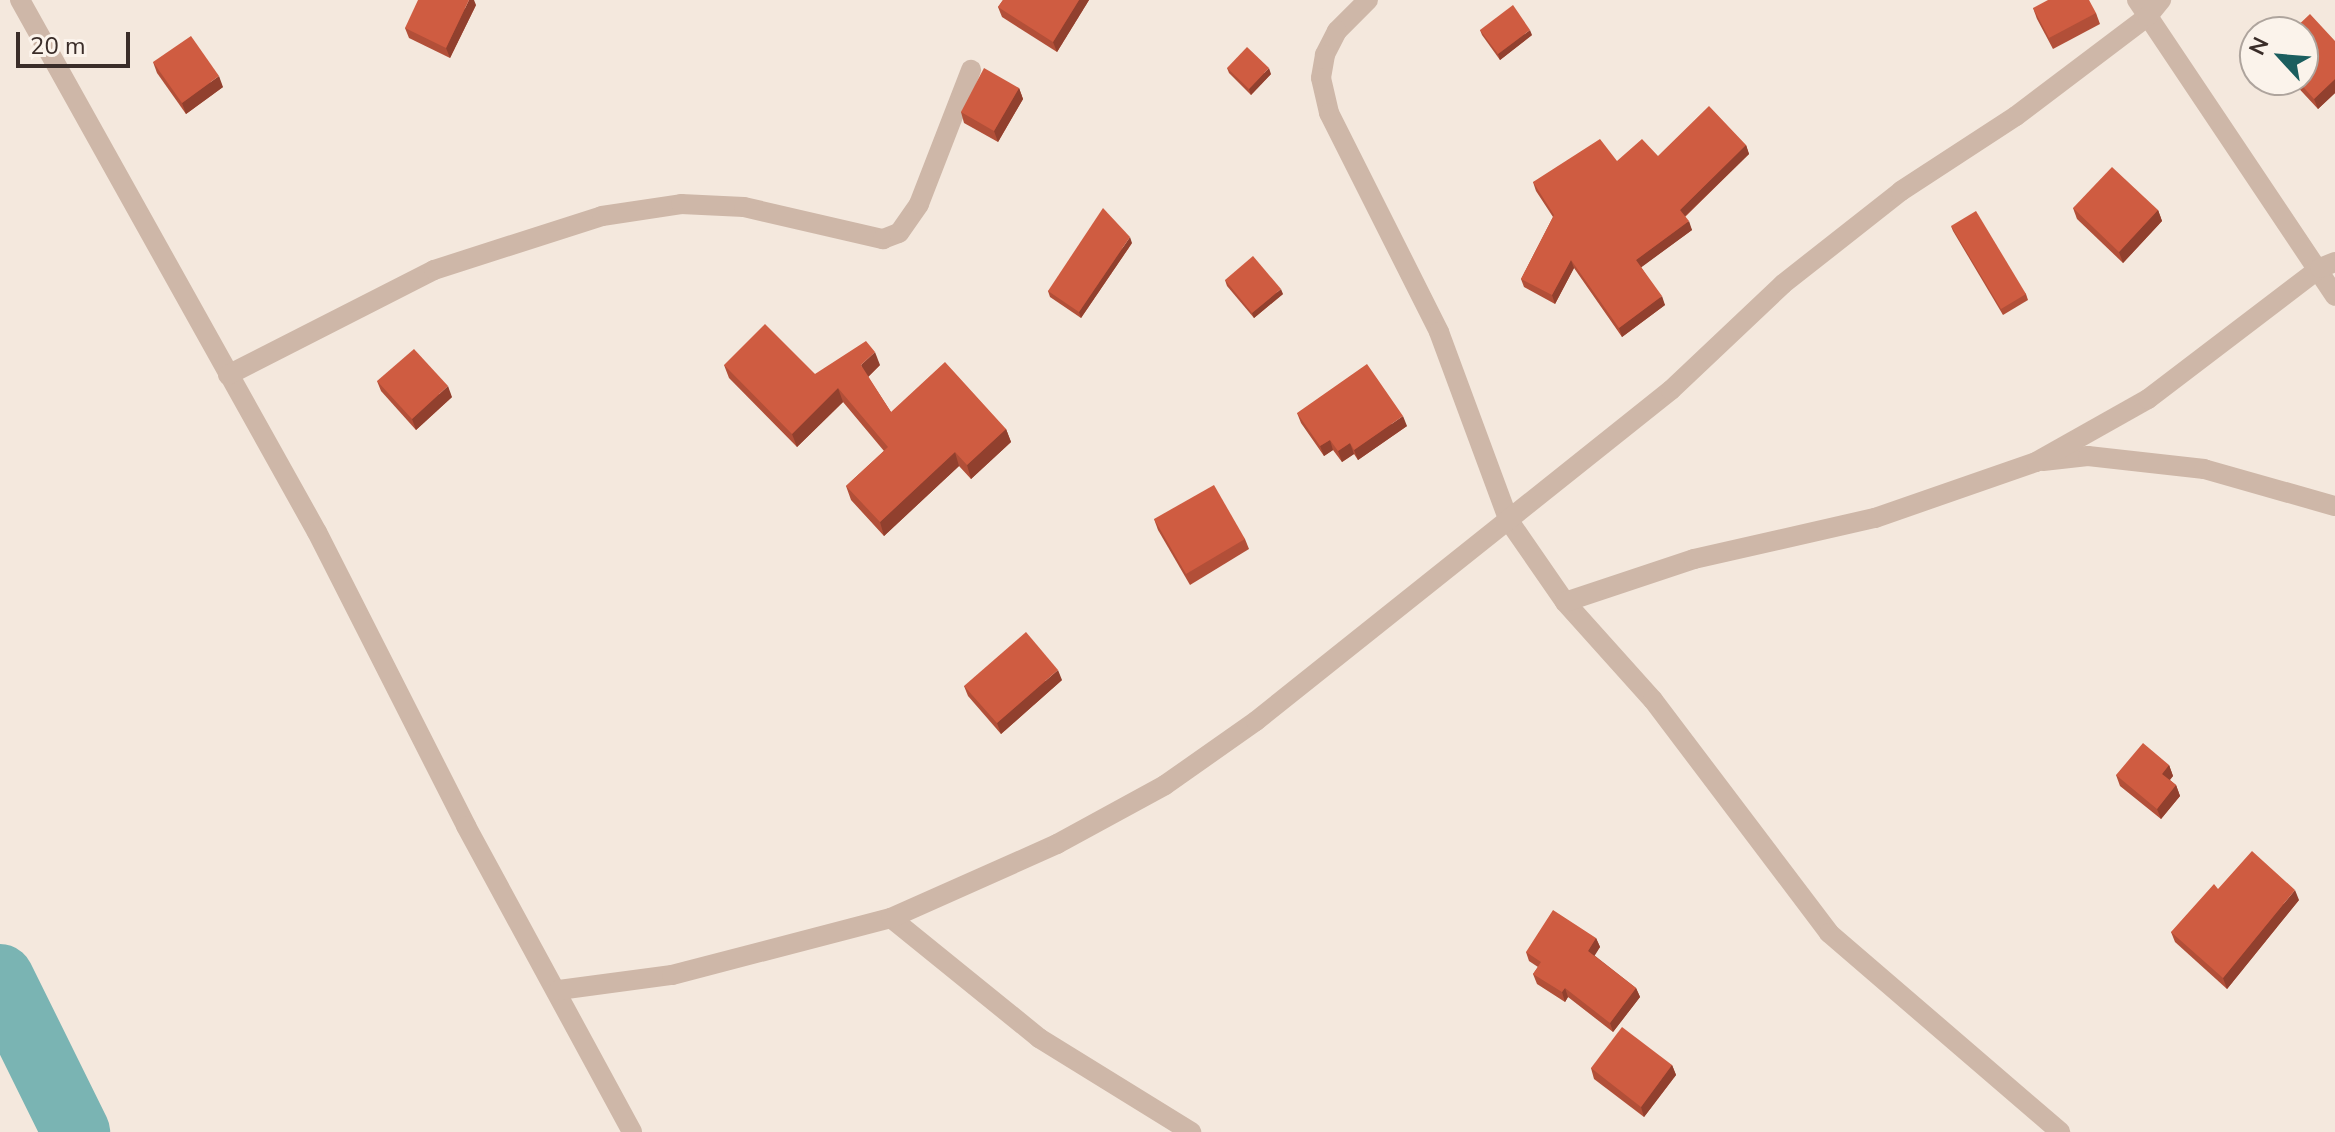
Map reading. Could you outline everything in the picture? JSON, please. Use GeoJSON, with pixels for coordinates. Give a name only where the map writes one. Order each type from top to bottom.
{"type":"FeatureCollection","features":[{"type":"Feature","properties":{"kind":"street"},"geometry":{"type":"LineString","coordinates":[[20,0],[317,532],[466,826],[559,990],[632,1132]]}},
{"type":"Feature","properties":{"kind":"street"},"geometry":{"type":"LineString","coordinates":[[1368,0],[1337,31],[1325,55],[1321,78],[1329,113],[1439,332],[1509,521],[1565,602],[1653,700],[1829,933],[2060,1132]]}},
{"type":"Feature","properties":{"kind":"street"},"geometry":{"type":"LineString","coordinates":[[559,990],[672,975],[891,918],[1057,844],[1165,785],[1256,721],[1671,390],[1783,284],[1901,191],[2016,116],[2149,5],[2327,265],[2335,296]]}},
{"type":"Feature","properties":{"kind":"street"},"geometry":{"type":"LineString","coordinates":[[228,375],[434,270],[602,216],[681,204],[744,207],[883,239],[899,233],[919,204],[971,70]]}},
{"type":"Feature","properties":{"kind":"street"},"geometry":{"type":"LineString","coordinates":[[1565,602],[1694,559],[1875,518],[2036,462],[2148,399],[2327,265]]}},
{"type":"Feature","properties":{"kind":"street"},"geometry":{"type":"LineString","coordinates":[[2036,462],[2088,456],[2204,469],[2335,506]]}},
{"type":"Feature","properties":{"kind":"street"},"geometry":{"type":"LineString","coordinates":[[891,918],[1039,1038],[1191,1132]]}},
{"type":"Feature","properties":{"kind":"building"},"geometry":{"type":"Polygon","coordinates":[[[418,0],[469,0],[446,48],[405,28],[418,0]]]}},
{"type":"Feature","properties":{"kind":"building"},"geometry":{"type":"Polygon","coordinates":[[[1003,0],[1079,0],[1053,42],[998,7],[1003,0]]]}},
{"type":"Feature","properties":{"kind":"building"},"geometry":{"type":"Polygon","coordinates":[[[2048,0],[2089,0],[2096,13],[2049,38],[2033,8],[2048,0]]]}},
{"type":"Feature","properties":{"kind":"building"},"geometry":{"type":"Polygon","coordinates":[[[1513,5],[1530,30],[1498,54],[1480,30],[1513,5]]]}},
{"type":"Feature","properties":{"kind":"building"},"geometry":{"type":"Polygon","coordinates":[[[2319,24],[2335,41],[2335,79],[2319,94],[2319,24]]]}},
{"type":"Feature","properties":{"kind":"building"},"geometry":{"type":"Polygon","coordinates":[[[191,36],[219,76],[182,103],[153,62],[191,36]]]}},
{"type":"Feature","properties":{"kind":"building"},"geometry":{"type":"Polygon","coordinates":[[[1247,47],[1269,68],[1249,89],[1227,68],[1247,47]]]}},
{"type":"Feature","properties":{"kind":"building"},"geometry":{"type":"Polygon","coordinates":[[[984,68],[1019,88],[994,131],[961,112],[984,68]]]}},
{"type":"Feature","properties":{"kind":"building"},"geometry":{"type":"Polygon","coordinates":[[[1709,106],[1746,145],[1680,210],[1689,221],[1636,260],[1662,296],[1619,328],[1571,260],[1552,295],[1521,279],[1554,215],[1533,182],[1600,139],[1617,161],[1642,139],[1658,156],[1709,106]]]}},
{"type":"Feature","properties":{"kind":"building"},"geometry":{"type":"Polygon","coordinates":[[[2112,167],[2158,210],[2119,252],[2073,208],[2112,167]]]}},
{"type":"Feature","properties":{"kind":"building"},"geometry":{"type":"Polygon","coordinates":[[[1103,208],[1130,237],[1079,312],[1048,291],[1103,208]]]}},
{"type":"Feature","properties":{"kind":"building"},"geometry":{"type":"Polygon","coordinates":[[[1976,211],[2026,294],[2001,309],[1951,226],[1976,211]]]}},
{"type":"Feature","properties":{"kind":"building"},"geometry":{"type":"Polygon","coordinates":[[[1253,256],[1281,289],[1252,313],[1225,280],[1253,256]]]}},
{"type":"Feature","properties":{"kind":"building"},"geometry":{"type":"Polygon","coordinates":[[[765,324],[815,374],[866,341],[875,352],[861,365],[891,412],[945,362],[1006,429],[967,465],[955,452],[880,522],[846,486],[888,447],[838,388],[792,434],[724,365],[765,324]]]}},
{"type":"Feature","properties":{"kind":"building"},"geometry":{"type":"Polygon","coordinates":[[[414,349],[448,386],[412,419],[377,381],[414,349]]]}},
{"type":"Feature","properties":{"kind":"building"},"geometry":{"type":"Polygon","coordinates":[[[1367,364],[1403,416],[1354,450],[1350,443],[1338,451],[1330,440],[1320,446],[1297,413],[1367,364]]]}},
{"type":"Feature","properties":{"kind":"building"},"geometry":{"type":"Polygon","coordinates":[[[1214,485],[1245,539],[1186,574],[1154,519],[1214,485]]]}},
{"type":"Feature","properties":{"kind":"building"},"geometry":{"type":"Polygon","coordinates":[[[1026,632],[1058,670],[997,723],[964,686],[1026,632]]]}},
{"type":"Feature","properties":{"kind":"building"},"geometry":{"type":"Polygon","coordinates":[[[2143,743],[2169,765],[2162,774],[2176,785],[2157,809],[2116,775],[2143,743]]]}},
{"type":"Feature","properties":{"kind":"building"},"geometry":{"type":"Polygon","coordinates":[[[2252,851],[2295,890],[2223,978],[2171,932],[2214,884],[2218,889],[2252,851]]]}},
{"type":"Feature","properties":{"kind":"building"},"geometry":{"type":"Polygon","coordinates":[[[1553,910],[1596,938],[1588,951],[1636,988],[1610,1023],[1565,988],[1562,992],[1533,974],[1541,962],[1526,952],[1553,910]]]}},
{"type":"Feature","properties":{"kind":"building"},"geometry":{"type":"Polygon","coordinates":[[[1622,1027],[1672,1065],[1641,1107],[1591,1068],[1622,1027]]]}},
{"type":"Feature","properties":{"kind":"waterway"},"geometry":{"type":"LineString","coordinates":[[0,978],[76,1132]]}}]}
